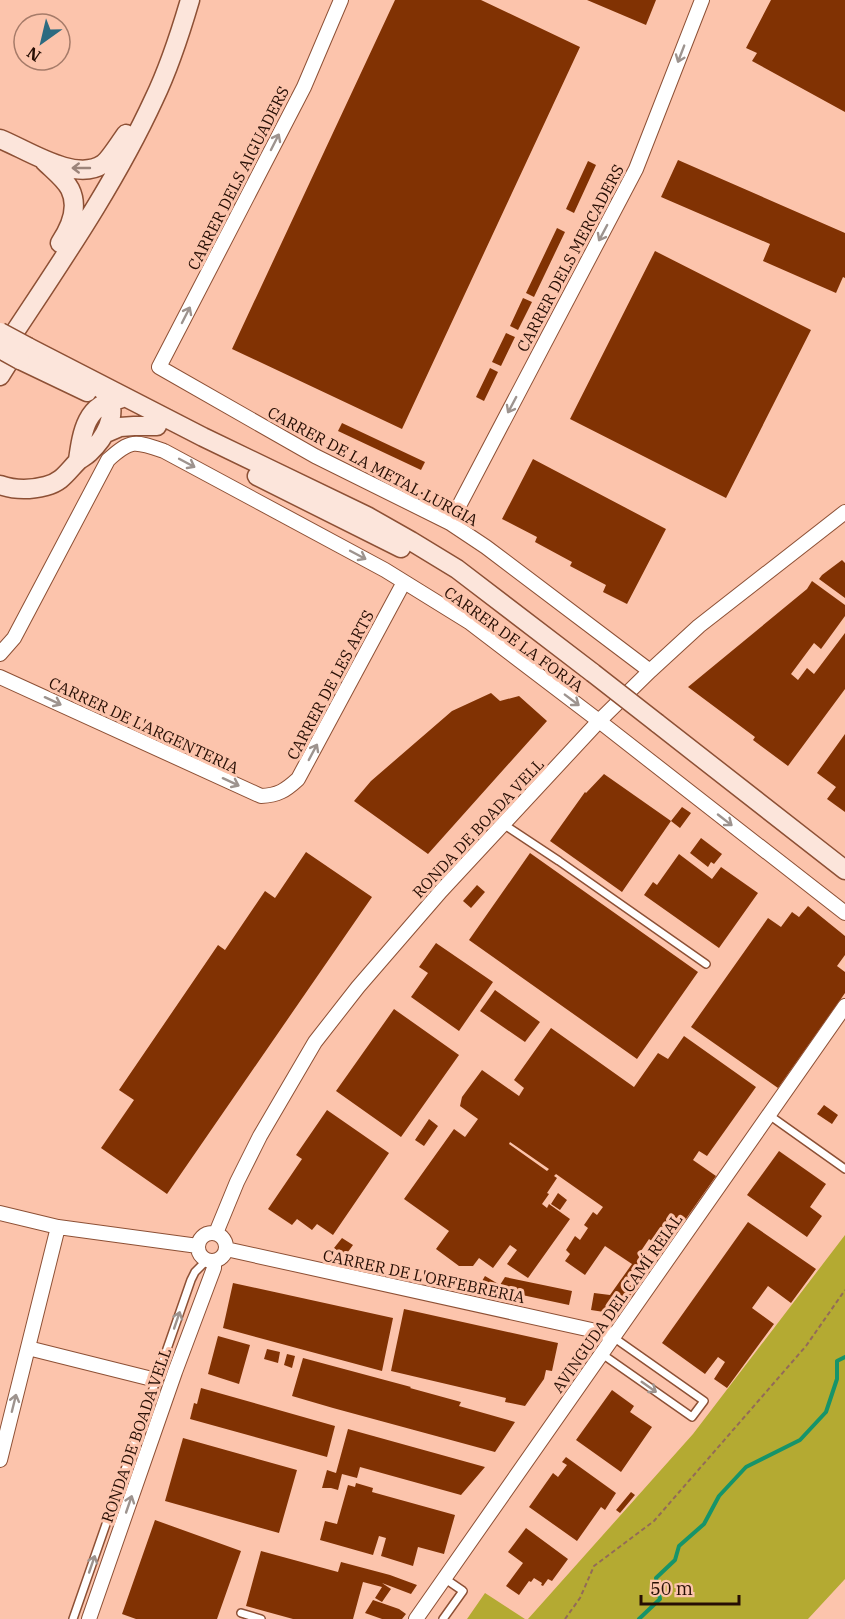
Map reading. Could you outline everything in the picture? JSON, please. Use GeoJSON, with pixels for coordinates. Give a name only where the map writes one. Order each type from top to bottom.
{"type":"FeatureCollection","features":[{"type":"Feature","properties":{"kind":"main road"},"geometry":{"type":"LineString","coordinates":[[0,139],[43,160],[66,168],[86,170],[103,164],[126,135],[154,74],[180,0]]}},
{"type":"Feature","properties":{"kind":"main road"},"geometry":{"type":"LineString","coordinates":[[0,354],[103,195],[155,99],[190,0]]}},
{"type":"Feature","properties":{"kind":"main road"},"geometry":{"type":"LineString","coordinates":[[0,376],[126,177],[140,147],[143,121]]}},
{"type":"Feature","properties":{"kind":"main road"},"geometry":{"type":"LineString","coordinates":[[43,160],[70,189],[74,202],[71,222],[62,240],[0,333],[43,372],[71,392],[85,413],[86,427]]}},
{"type":"Feature","properties":{"kind":"main road"},"geometry":{"type":"LineString","coordinates":[[0,349],[24,353],[90,381],[367,516],[457,569],[844,870]]}},
{"type":"Feature","properties":{"kind":"main road"},"geometry":{"type":"LineString","coordinates":[[43,372],[109,402],[496,598]]}},
{"type":"Feature","properties":{"kind":"main road"},"geometry":{"type":"LineString","coordinates":[[90,381],[107,395],[112,411],[106,434]]}},
{"type":"Feature","properties":{"kind":"main road"},"geometry":{"type":"LineString","coordinates":[[78,460],[86,427],[95,408],[118,399],[127,399]]}},
{"type":"Feature","properties":{"kind":"main road"},"geometry":{"type":"LineString","coordinates":[[0,485],[32,489],[57,482],[106,434],[120,427],[157,426]]}},
{"type":"Feature","properties":{"kind":"street","name":"CARRER DELS AIGUADERS"},"geometry":{"type":"LineString","coordinates":[[159,368],[304,87],[341,0]]}},
{"type":"Feature","properties":{"kind":"street","name":"CARRER DELS MERCADERS"},"geometry":{"type":"LineString","coordinates":[[450,523],[636,169],[702,0]]}},
{"type":"Feature","properties":{"kind":"street","name":"CARRER DE LA METAL·LURGIA"},"geometry":{"type":"LineString","coordinates":[[159,368],[315,456],[450,523],[486,547],[650,671]]}},
{"type":"Feature","properties":{"kind":"street","name":"CARRER DE LA FORJA"},"geometry":{"type":"LineString","coordinates":[[0,654],[15,638],[108,460],[123,447],[132,444],[147,445],[164,451],[385,570],[469,622],[845,913]]}},
{"type":"Feature","properties":{"kind":"street","name":"RONDA DE BOADA VELL"},"geometry":{"type":"LineString","coordinates":[[216,1233],[237,1182],[260,1136],[315,1042],[358,987],[441,891],[599,721],[650,671],[699,626],[842,518]]}},
{"type":"Feature","properties":{"kind":"street","name":"CARRER DE LES ARTS"},"geometry":{"type":"LineString","coordinates":[[276,795],[298,779],[404,582]]}},
{"type":"Feature","properties":{"kind":"street","name":"CARRER DE L'ARGENTERIA"},"geometry":{"type":"LineString","coordinates":[[0,677],[261,796],[276,795]]}},
{"type":"Feature","properties":{"kind":"street","name":"AVINGUDA DEL CAMÍ REIAL"},"geometry":{"type":"LineString","coordinates":[[416,1619],[845,1006]]}},
{"type":"Feature","properties":{"kind":"street"},"geometry":{"type":"LineString","coordinates":[[0,1212],[58,1227],[198,1246]]}},
{"type":"Feature","properties":{"kind":"street"},"geometry":{"type":"LineString","coordinates":[[0,1460],[58,1227]]}},
{"type":"Feature","properties":{"kind":"street"},"geometry":{"type":"LineString","coordinates":[[216,1233],[224,1240],[226,1250],[223,1256],[211,1261],[199,1254],[198,1246],[204,1235],[216,1233]]}},
{"type":"Feature","properties":{"kind":"street","name":"CARRER DE L'ORFEBRERIA"},"geometry":{"type":"LineString","coordinates":[[226,1250],[614,1336]]}},
{"type":"Feature","properties":{"kind":"street","name":"RONDA DE BOADA VELL"},"geometry":{"type":"LineString","coordinates":[[89,1619],[175,1372],[214,1268],[211,1261]]}},
{"type":"Feature","properties":{"kind":"street"},"geometry":{"type":"LineString","coordinates":[[28,1348],[156,1380]]}},
{"type":"Feature","properties":{"kind":"lane"},"geometry":{"type":"LineString","coordinates":[[503,824],[706,964]]}},
{"type":"Feature","properties":{"kind":"lane"},"geometry":{"type":"LineString","coordinates":[[769,1115],[845,1169]]}},
{"type":"Feature","properties":{"kind":"lane"},"geometry":{"type":"LineString","coordinates":[[73,1619],[191,1280],[195,1272],[211,1261]]}},
{"type":"Feature","properties":{"kind":"lane"},"geometry":{"type":"LineString","coordinates":[[602,1354],[692,1417],[704,1401],[614,1336]]}},
{"type":"Feature","properties":{"kind":"lane"},"geometry":{"type":"LineString","coordinates":[[443,1619],[463,1591],[444,1578]]}},
{"type":"Feature","properties":{"kind":"lane"},"geometry":{"type":"LineString","coordinates":[[241,1613],[261,1619]]}},
{"type":"Feature","properties":{"kind":"path"},"geometry":{"type":"LineString","coordinates":[[565,1619],[580,1598],[594,1566],[654,1521],[806,1346],[845,1290]]}},
{"type":"Feature","properties":{"kind":"shaded area"},"geometry":{"type":"Polygon","coordinates":[[[845,1235],[845,1579],[808,1619],[528,1619],[693,1434],[845,1235]]]}},
{"type":"Feature","properties":{"kind":"shaded area"},"geometry":{"type":"Polygon","coordinates":[[[485,1593],[525,1619],[467,1619],[485,1593]]]}},
{"type":"Feature","properties":{"kind":"building"},"geometry":{"type":"Polygon","coordinates":[[[395,0],[481,0],[580,47],[402,429],[232,349],[395,0]]]}},
{"type":"Feature","properties":{"kind":"building"},"geometry":{"type":"Polygon","coordinates":[[[587,0],[656,0],[646,25],[587,0]]]}},
{"type":"Feature","properties":{"kind":"building"},"geometry":{"type":"Polygon","coordinates":[[[771,0],[845,0],[845,112],[752,61],[757,53],[746,48],[771,0]]]}},
{"type":"Feature","properties":{"kind":"building"},"geometry":{"type":"Polygon","coordinates":[[[678,160],[845,233],[845,278],[843,277],[836,293],[763,261],[770,244],[661,197],[678,160]]]}},
{"type":"Feature","properties":{"kind":"building"},"geometry":{"type":"Polygon","coordinates":[[[588,161],[596,165],[574,213],[566,209],[588,161]]]}},
{"type":"Feature","properties":{"kind":"building"},"geometry":{"type":"Polygon","coordinates":[[[557,228],[565,232],[534,297],[526,293],[557,228]]]}},
{"type":"Feature","properties":{"kind":"building"},"geometry":{"type":"Polygon","coordinates":[[[655,251],[811,330],[726,498],[570,419],[655,251]]]}},
{"type":"Feature","properties":{"kind":"building"},"geometry":{"type":"Polygon","coordinates":[[[523,298],[532,302],[518,330],[510,326],[523,298]]]}},
{"type":"Feature","properties":{"kind":"building"},"geometry":{"type":"Polygon","coordinates":[[[506,333],[515,337],[501,366],[492,362],[506,333]]]}},
{"type":"Feature","properties":{"kind":"building"},"geometry":{"type":"Polygon","coordinates":[[[490,368],[498,372],[484,401],[476,397],[490,368]]]}},
{"type":"Feature","properties":{"kind":"building"},"geometry":{"type":"Polygon","coordinates":[[[342,423],[425,462],[421,470],[338,431],[342,423]]]}},
{"type":"Feature","properties":{"kind":"building"},"geometry":{"type":"Polygon","coordinates":[[[533,459],[666,529],[627,604],[603,592],[606,585],[570,566],[572,562],[535,542],[537,537],[502,519],[533,459]]]}},
{"type":"Feature","properties":{"kind":"building"},"geometry":{"type":"Polygon","coordinates":[[[842,560],[845,563],[845,598],[819,579],[842,560]]]}},
{"type":"Feature","properties":{"kind":"building"},"geometry":{"type":"Polygon","coordinates":[[[812,581],[845,605],[845,616],[821,649],[814,643],[791,674],[798,680],[807,668],[814,674],[845,633],[845,689],[788,766],[753,740],[755,737],[688,687],[807,589],[812,581]]]}},
{"type":"Feature","properties":{"kind":"building"},"geometry":{"type":"Polygon","coordinates":[[[491,693],[500,701],[519,696],[547,721],[428,854],[354,801],[371,781],[452,711],[491,693]]]}},
{"type":"Feature","properties":{"kind":"building"},"geometry":{"type":"Polygon","coordinates":[[[845,734],[845,812],[827,799],[836,787],[817,773],[845,734]]]}},
{"type":"Feature","properties":{"kind":"building"},"geometry":{"type":"Polygon","coordinates":[[[604,774],[671,821],[622,892],[550,841],[585,792],[604,774]]]}},
{"type":"Feature","properties":{"kind":"building"},"geometry":{"type":"Polygon","coordinates":[[[682,807],[691,813],[680,828],[671,821],[682,807]]]}},
{"type":"Feature","properties":{"kind":"building"},"geometry":{"type":"Polygon","coordinates":[[[701,838],[722,854],[714,864],[711,862],[708,867],[690,853],[701,838]]]}},
{"type":"Feature","properties":{"kind":"building"},"geometry":{"type":"Polygon","coordinates":[[[306,852],[372,897],[167,1194],[101,1148],[134,1100],[119,1090],[218,945],[225,950],[265,891],[275,898],[306,852]]]}},
{"type":"Feature","properties":{"kind":"building"},"geometry":{"type":"Polygon","coordinates":[[[530,853],[698,972],[637,1059],[469,940],[530,853]]]}},
{"type":"Feature","properties":{"kind":"building"},"geometry":{"type":"Polygon","coordinates":[[[679,854],[712,879],[721,867],[758,893],[719,948],[644,895],[653,882],[657,885],[679,854]]]}},
{"type":"Feature","properties":{"kind":"building"},"geometry":{"type":"Polygon","coordinates":[[[477,885],[485,892],[471,908],[463,901],[477,885]]]}},
{"type":"Feature","properties":{"kind":"building"},"geometry":{"type":"Polygon","coordinates":[[[808,906],[845,936],[845,955],[837,966],[845,972],[845,993],[778,1088],[691,1027],[768,918],[781,927],[792,912],[799,917],[808,906]]]}},
{"type":"Feature","properties":{"kind":"building"},"geometry":{"type":"Polygon","coordinates":[[[436,943],[493,982],[459,1031],[411,997],[428,973],[419,967],[436,943]]]}},
{"type":"Feature","properties":{"kind":"building"},"geometry":{"type":"Polygon","coordinates":[[[495,990],[540,1022],[525,1042],[480,1011],[495,990]]]}},
{"type":"Feature","properties":{"kind":"building"},"geometry":{"type":"Polygon","coordinates":[[[394,1009],[459,1055],[401,1137],[336,1091],[394,1009]]]}},
{"type":"Feature","properties":{"kind":"building"},"geometry":{"type":"Polygon","coordinates":[[[551,1028],[634,1087],[658,1053],[668,1059],[684,1036],[756,1087],[707,1156],[699,1151],[693,1160],[716,1176],[664,1250],[649,1239],[641,1251],[655,1261],[617,1314],[591,1310],[594,1293],[610,1295],[632,1264],[605,1246],[585,1275],[565,1261],[570,1254],[566,1250],[575,1236],[580,1240],[588,1228],[584,1225],[593,1212],[597,1215],[603,1207],[556,1174],[554,1176],[557,1178],[542,1204],[547,1208],[549,1204],[570,1219],[528,1278],[507,1264],[517,1250],[510,1245],[493,1268],[479,1258],[473,1266],[459,1266],[436,1249],[449,1231],[404,1199],[454,1129],[465,1137],[478,1119],[460,1106],[462,1097],[482,1070],[519,1096],[524,1088],[514,1080],[551,1028]],[[510,1142],[509,1144],[547,1171],[549,1169],[510,1142]]]}},
{"type":"Feature","properties":{"kind":"building"},"geometry":{"type":"Polygon","coordinates":[[[824,1105],[838,1115],[832,1124],[817,1114],[824,1105]]]}},
{"type":"Feature","properties":{"kind":"building"},"geometry":{"type":"Polygon","coordinates":[[[327,1110],[389,1153],[333,1235],[317,1224],[312,1230],[297,1219],[292,1225],[268,1209],[302,1159],[296,1155],[327,1110]]]}},
{"type":"Feature","properties":{"kind":"building"},"geometry":{"type":"Polygon","coordinates":[[[429,1119],[438,1126],[424,1146],[415,1140],[429,1119]]]}},
{"type":"Feature","properties":{"kind":"building"},"geometry":{"type":"Polygon","coordinates":[[[779,1151],[826,1184],[810,1207],[822,1216],[807,1237],[747,1195],[779,1151]]]}},
{"type":"Feature","properties":{"kind":"building"},"geometry":{"type":"Polygon","coordinates":[[[558,1193],[567,1200],[560,1210],[551,1204],[558,1193]]]}},
{"type":"Feature","properties":{"kind":"building"},"geometry":{"type":"Polygon","coordinates":[[[748,1222],[816,1269],[791,1303],[768,1286],[752,1308],[774,1324],[727,1388],[714,1379],[725,1362],[718,1357],[705,1374],[662,1343],[748,1222]]]}},
{"type":"Feature","properties":{"kind":"building"},"geometry":{"type":"Polygon","coordinates":[[[342,1238],[353,1245],[345,1256],[334,1248],[342,1238]]]}},
{"type":"Feature","properties":{"kind":"building"},"geometry":{"type":"Polygon","coordinates":[[[485,1276],[500,1285],[505,1277],[572,1291],[569,1305],[479,1286],[485,1276]]]}},
{"type":"Feature","properties":{"kind":"building"},"geometry":{"type":"Polygon","coordinates":[[[233,1283],[393,1318],[382,1371],[223,1328],[233,1283]]]}},
{"type":"Feature","properties":{"kind":"building"},"geometry":{"type":"Polygon","coordinates":[[[404,1309],[558,1343],[552,1371],[546,1370],[544,1379],[525,1406],[505,1402],[506,1398],[391,1371],[404,1309]]]}},
{"type":"Feature","properties":{"kind":"building"},"geometry":{"type":"Polygon","coordinates":[[[218,1336],[250,1345],[239,1384],[208,1374],[218,1336]]]}},
{"type":"Feature","properties":{"kind":"building"},"geometry":{"type":"Polygon","coordinates":[[[267,1349],[280,1352],[278,1363],[264,1359],[267,1349]]]}},
{"type":"Feature","properties":{"kind":"building"},"geometry":{"type":"Polygon","coordinates":[[[287,1354],[295,1356],[292,1368],[284,1365],[287,1354]]]}},
{"type":"Feature","properties":{"kind":"building"},"geometry":{"type":"Polygon","coordinates":[[[303,1358],[461,1402],[459,1406],[515,1422],[495,1452],[292,1396],[303,1358]]]}},
{"type":"Feature","properties":{"kind":"building"},"geometry":{"type":"Polygon","coordinates":[[[201,1388],[335,1426],[327,1457],[190,1419],[201,1388]]]}},
{"type":"Feature","properties":{"kind":"building"},"geometry":{"type":"Polygon","coordinates":[[[612,1390],[634,1406],[630,1412],[652,1427],[621,1472],[576,1440],[612,1390]]]}},
{"type":"Feature","properties":{"kind":"building"},"geometry":{"type":"Polygon","coordinates":[[[348,1429],[485,1467],[461,1495],[360,1467],[357,1478],[342,1474],[338,1490],[322,1488],[327,1470],[336,1473],[348,1429]]]}},
{"type":"Feature","properties":{"kind":"building"},"geometry":{"type":"Polygon","coordinates":[[[183,1438],[297,1470],[279,1533],[165,1501],[183,1438]]]}},
{"type":"Feature","properties":{"kind":"building"},"geometry":{"type":"Polygon","coordinates":[[[566,1457],[616,1493],[605,1510],[601,1507],[577,1541],[529,1507],[553,1473],[558,1477],[567,1465],[562,1462],[566,1457]]]}},
{"type":"Feature","properties":{"kind":"building"},"geometry":{"type":"Polygon","coordinates":[[[356,1483],[373,1488],[372,1492],[455,1515],[444,1554],[418,1547],[413,1566],[381,1556],[386,1538],[379,1536],[373,1555],[320,1540],[325,1521],[337,1524],[348,1485],[355,1487],[356,1483]]]}},
{"type":"Feature","properties":{"kind":"building"},"geometry":{"type":"Polygon","coordinates":[[[631,1492],[635,1495],[620,1513],[616,1510],[631,1492]]]}},
{"type":"Feature","properties":{"kind":"building"},"geometry":{"type":"Polygon","coordinates":[[[155,1520],[241,1551],[217,1619],[136,1619],[122,1614],[155,1520]]]}},
{"type":"Feature","properties":{"kind":"building"},"geometry":{"type":"Polygon","coordinates":[[[526,1528],[568,1559],[552,1581],[548,1579],[543,1586],[534,1578],[519,1595],[506,1586],[523,1563],[508,1552],[526,1528]]]}},
{"type":"Feature","properties":{"kind":"building"},"geometry":{"type":"Polygon","coordinates":[[[261,1551],[338,1572],[341,1562],[417,1585],[411,1594],[382,1583],[391,1589],[382,1602],[375,1598],[382,1587],[363,1582],[353,1619],[293,1619],[246,1606],[261,1551]]]}},
{"type":"Feature","properties":{"kind":"building"},"geometry":{"type":"Polygon","coordinates":[[[373,1600],[399,1609],[406,1614],[402,1619],[382,1619],[365,1613],[373,1600]]]}},
{"type":"Feature","properties":{"kind":"waterway"},"geometry":{"type":"LineString","coordinates":[[639,1619],[660,1599],[656,1578],[675,1560],[679,1546],[704,1524],[719,1496],[746,1467],[800,1440],[826,1412],[837,1379],[837,1361],[845,1357]]}}]}
